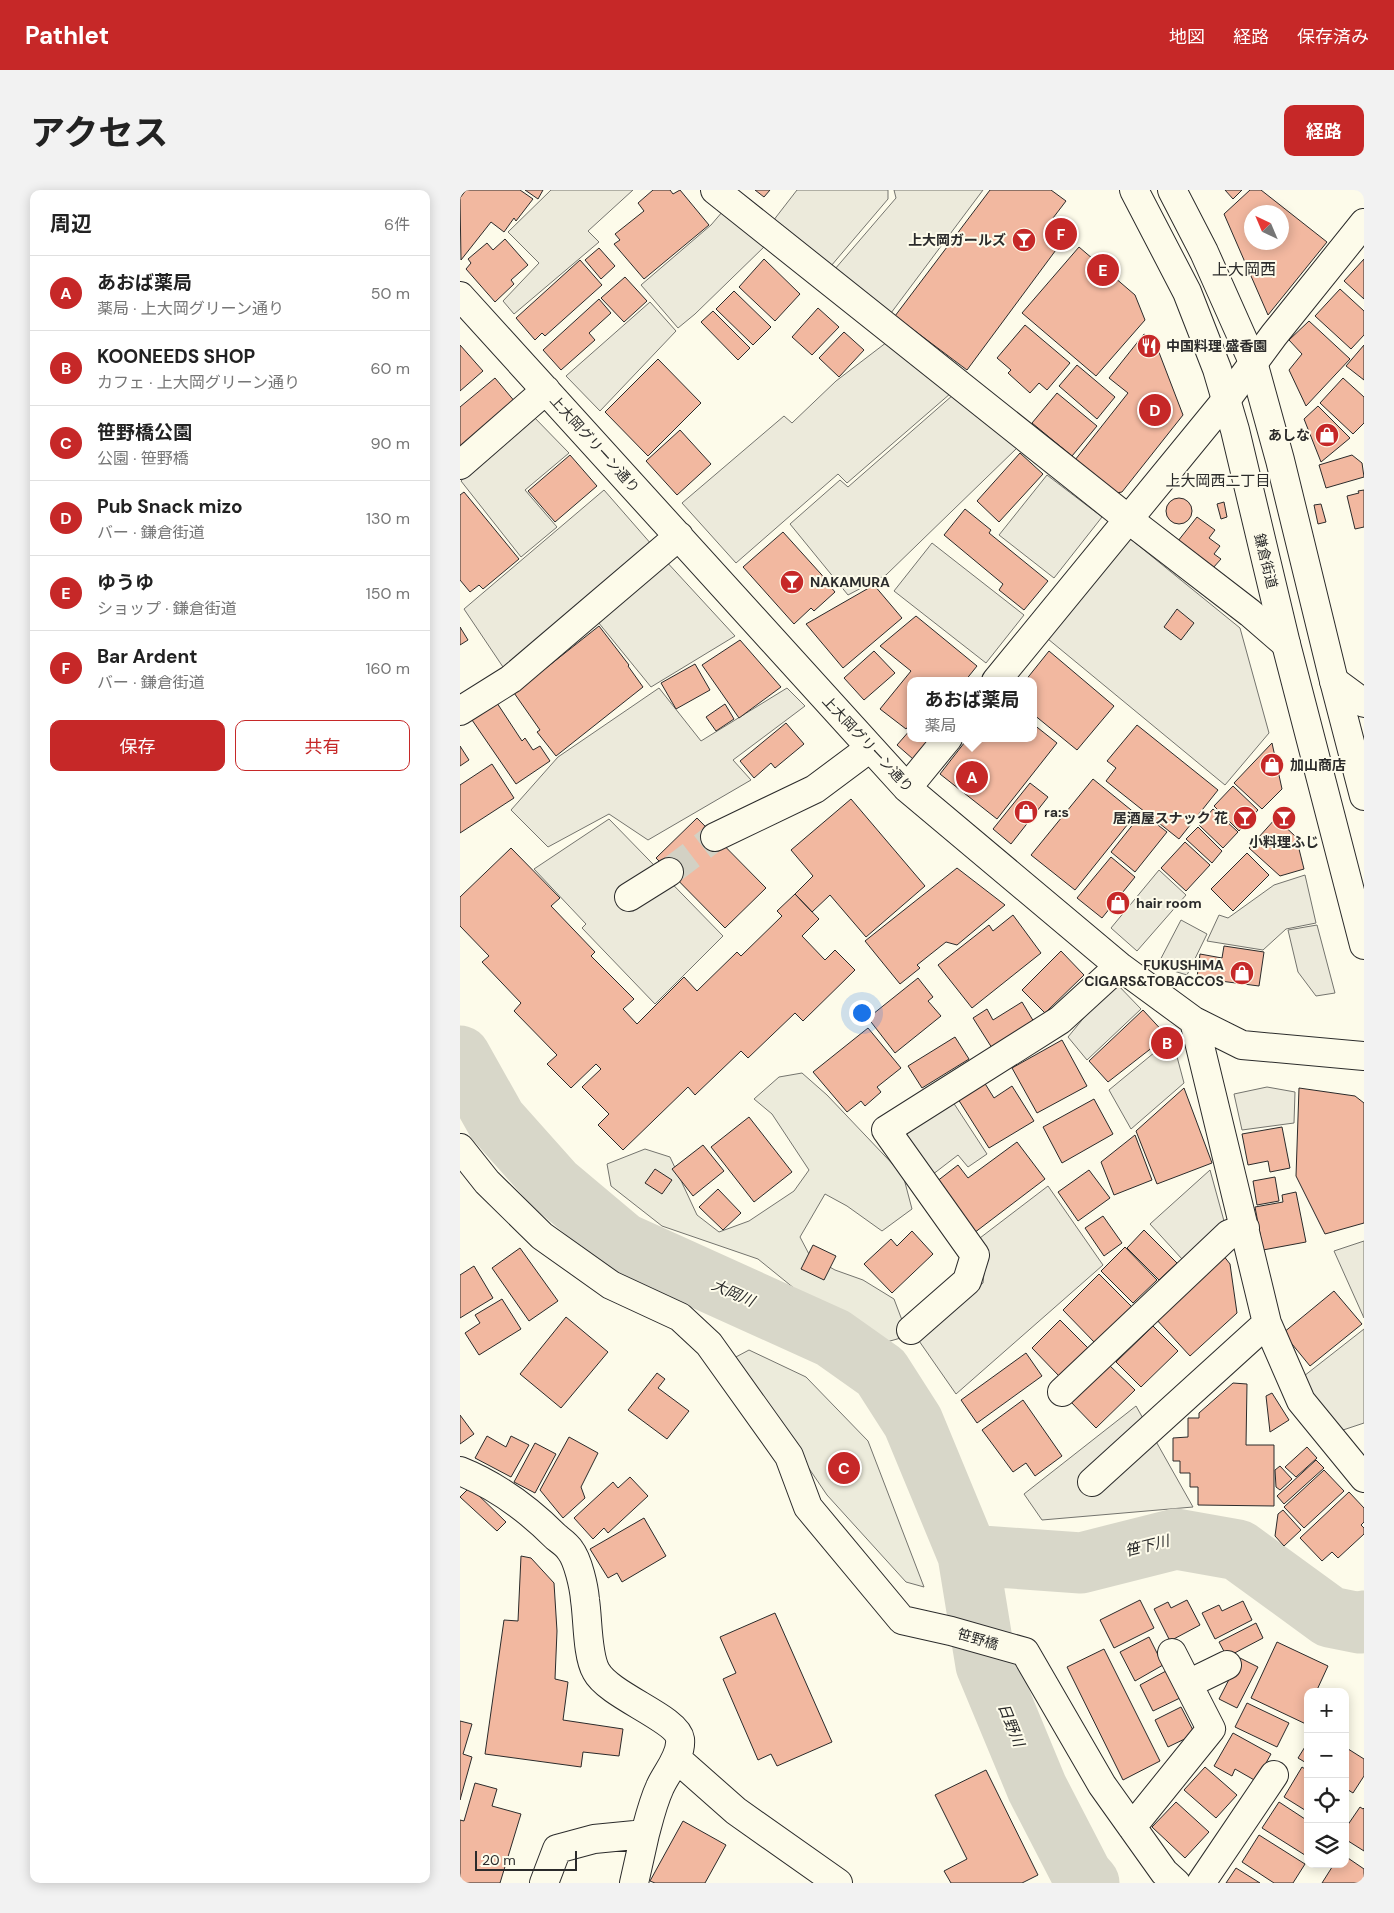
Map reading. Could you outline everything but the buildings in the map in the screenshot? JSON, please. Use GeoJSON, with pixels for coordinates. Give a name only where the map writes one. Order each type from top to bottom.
{"type":"FeatureCollection","features":[{"type":"Feature","properties":{"kind":"street"},"geometry":{"type":"LineString","coordinates":[[715,190],[1128,519],[1250,613],[1286,644]]}},
{"type":"Feature","properties":{"kind":"street","name":"鎌倉街道"},"geometry":{"type":"LineString","coordinates":[[1134,190],[1187,292],[1217,369],[1235,430],[1286,644],[1364,945]]}},
{"type":"Feature","properties":{"kind":"street"},"geometry":{"type":"LineString","coordinates":[[1172,190],[1204,252],[1254,362],[1364,796]]}},
{"type":"Feature","properties":{"kind":"street"},"geometry":{"type":"LineString","coordinates":[[999,677],[1226,400],[1364,223]]}},
{"type":"Feature","properties":{"kind":"street","name":"上大岡グリーン通り"},"geometry":{"type":"LineString","coordinates":[[460,296],[907,788],[1120,966],[1194,1021],[1242,1045],[1364,1056]]}},
{"type":"Feature","properties":{"kind":"street"},"geometry":{"type":"LineString","coordinates":[[460,466],[546,390]]}},
{"type":"Feature","properties":{"kind":"street"},"geometry":{"type":"LineString","coordinates":[[460,711],[511,679],[679,536]]}},
{"type":"Feature","properties":{"kind":"street"},"geometry":{"type":"LineString","coordinates":[[1334,682],[1364,703]]}},
{"type":"Feature","properties":{"kind":"street"},"geometry":{"type":"LineString","coordinates":[[907,788],[945,742]]}},
{"type":"Feature","properties":{"kind":"street"},"geometry":{"type":"LineString","coordinates":[[715,837],[815,789],[870,748]]}},
{"type":"Feature","properties":{"kind":"street"},"geometry":{"type":"LineString","coordinates":[[629,897],[669,872]]}},
{"type":"Feature","properties":{"kind":"street"},"geometry":{"type":"LineString","coordinates":[[911,1330],[967,1281],[975,1255],[886,1130],[1060,1020],[1120,966]]}},
{"type":"Feature","properties":{"kind":"street"},"geometry":{"type":"LineString","coordinates":[[1194,1021],[1267,1323],[1301,1401],[1364,1478]]}},
{"type":"Feature","properties":{"kind":"street","name":"笹野橋"},"geometry":{"type":"LineString","coordinates":[[460,1148],[487,1182],[542,1236],[612,1284],[680,1317],[709,1344],[789,1456],[808,1507],[902,1620],[951,1631],[1025,1652],[1102,1785],[1164,1872],[1176,1883]]}},
{"type":"Feature","properties":{"kind":"street"},"geometry":{"type":"LineString","coordinates":[[1062,1392],[1229,1234],[1245,1228]]}},
{"type":"Feature","properties":{"kind":"street"},"geometry":{"type":"LineString","coordinates":[[1092,1482],[1267,1323]]}},
{"type":"Feature","properties":{"kind":"street"},"geometry":{"type":"LineString","coordinates":[[460,1471],[476,1478],[523,1509],[545,1526],[570,1550],[578,1570],[585,1599],[587,1628],[596,1672],[616,1691],[669,1724],[678,1732],[680,1740],[676,1758],[659,1788],[645,1834],[634,1883]]}},
{"type":"Feature","properties":{"kind":"street"},"geometry":{"type":"LineString","coordinates":[[1132,1827],[1211,1729],[1172,1653]]}},
{"type":"Feature","properties":{"kind":"street"},"geometry":{"type":"LineString","coordinates":[[1188,1684],[1227,1665]]}},
{"type":"Feature","properties":{"kind":"street"},"geometry":{"type":"LineString","coordinates":[[676,1758],[736,1811],[838,1883]]}},
{"type":"Feature","properties":{"kind":"street"},"geometry":{"type":"LineString","coordinates":[[1201,1883],[1274,1775]]}},
{"type":"Feature","properties":{"kind":"street"},"geometry":{"type":"LineString","coordinates":[[544,1883],[557,1848],[594,1839],[645,1834]]}},
{"type":"Feature","properties":{"kind":"shaded area"},"geometry":{"type":"Polygon","coordinates":[[[551,190],[633,190],[588,231],[599,242],[514,314],[503,301],[539,263],[508,232],[551,190]]]}},
{"type":"Feature","properties":{"kind":"shaded area"},"geometry":{"type":"Polygon","coordinates":[[[797,190],[888,190],[888,199],[831,266],[773,221],[797,190]]]}},
{"type":"Feature","properties":{"kind":"shaded area"},"geometry":{"type":"Polygon","coordinates":[[[894,190],[983,190],[891,313],[835,269],[896,198],[894,190]]]}},
{"type":"Feature","properties":{"kind":"shaded area"},"geometry":{"type":"Polygon","coordinates":[[[723,211],[766,245],[678,328],[641,285],[711,225],[723,211]]]}},
{"type":"Feature","properties":{"kind":"shaded area"},"geometry":{"type":"Polygon","coordinates":[[[650,302],[676,331],[600,411],[566,376],[650,302]]]}},
{"type":"Feature","properties":{"kind":"shaded area"},"geometry":{"type":"Polygon","coordinates":[[[887,342],[951,393],[847,483],[838,474],[736,563],[682,503],[784,416],[792,423],[836,381],[887,342]]]}},
{"type":"Feature","properties":{"kind":"shaded area"},"geometry":{"type":"Polygon","coordinates":[[[953,395],[1017,448],[886,575],[848,595],[790,524],[840,480],[848,487],[953,395]]]}},
{"type":"Feature","properties":{"kind":"shaded area"},"geometry":{"type":"Polygon","coordinates":[[[531,414],[569,453],[525,490],[557,527],[521,557],[461,481],[531,414]]]}},
{"type":"Feature","properties":{"kind":"shaded area"},"geometry":{"type":"Polygon","coordinates":[[[1047,475],[1102,517],[1054,578],[999,535],[1047,475]]]}},
{"type":"Feature","properties":{"kind":"shaded area"},"geometry":{"type":"Polygon","coordinates":[[[604,490],[652,545],[503,667],[464,609],[604,490]]]}},
{"type":"Feature","properties":{"kind":"shaded area"},"geometry":{"type":"Polygon","coordinates":[[[1128,537],[1240,628],[1269,733],[1225,785],[1048,639],[1128,537]]]}},
{"type":"Feature","properties":{"kind":"shaded area"},"geometry":{"type":"Polygon","coordinates":[[[932,543],[1024,615],[986,663],[894,591],[932,543]]]}},
{"type":"Feature","properties":{"kind":"shaded area"},"geometry":{"type":"Polygon","coordinates":[[[664,559],[735,636],[651,687],[598,622],[664,559]]]}},
{"type":"Feature","properties":{"kind":"shaded area"},"geometry":{"type":"Polygon","coordinates":[[[659,688],[701,741],[787,688],[805,706],[733,760],[751,780],[648,840],[609,814],[548,847],[511,810],[558,757],[659,688]]]}},
{"type":"Feature","properties":{"kind":"shaded area"},"geometry":{"type":"Polygon","coordinates":[[[609,819],[723,936],[655,1004],[582,928],[586,924],[534,869],[609,819]]]}},
{"type":"Feature","properties":{"kind":"shaded area"},"geometry":{"type":"Polygon","coordinates":[[[1159,870],[1186,895],[1137,951],[1111,928],[1159,870]]]}},
{"type":"Feature","properties":{"kind":"shaded area"},"geometry":{"type":"Polygon","coordinates":[[[1305,875],[1316,923],[1286,929],[1263,950],[1207,941],[1219,915],[1228,918],[1274,885],[1305,875]]]}},
{"type":"Feature","properties":{"kind":"shaded area"},"geometry":{"type":"Polygon","coordinates":[[[1181,920],[1207,934],[1187,975],[1157,966],[1181,920]]]}},
{"type":"Feature","properties":{"kind":"shaded area"},"geometry":{"type":"Polygon","coordinates":[[[1317,925],[1335,993],[1316,996],[1298,972],[1288,930],[1317,925]]]}},
{"type":"Feature","properties":{"kind":"shaded area"},"geometry":{"type":"Polygon","coordinates":[[[1114,981],[1141,1009],[1087,1060],[1068,1037],[1114,981]]]}},
{"type":"Feature","properties":{"kind":"shaded area"},"geometry":{"type":"Polygon","coordinates":[[[1172,1038],[1184,1083],[1131,1129],[1109,1090],[1172,1038]]]}},
{"type":"Feature","properties":{"kind":"shaded area"},"geometry":{"type":"Polygon","coordinates":[[[802,1073],[827,1095],[903,1175],[912,1209],[882,1231],[847,1206],[825,1194],[800,1237],[810,1256],[835,1270],[863,1280],[894,1299],[908,1336],[872,1346],[832,1319],[758,1259],[662,1226],[611,1186],[607,1164],[645,1149],[670,1157],[697,1215],[719,1232],[749,1221],[794,1191],[809,1170],[772,1114],[754,1099],[779,1077],[802,1073]]]}},
{"type":"Feature","properties":{"kind":"shaded area"},"geometry":{"type":"Polygon","coordinates":[[[1267,1087],[1295,1092],[1294,1123],[1242,1130],[1234,1094],[1267,1087]]]}},
{"type":"Feature","properties":{"kind":"shaded area"},"geometry":{"type":"Polygon","coordinates":[[[951,1099],[987,1154],[968,1167],[958,1155],[928,1178],[904,1146],[905,1129],[951,1099]]]}},
{"type":"Feature","properties":{"kind":"shaded area"},"geometry":{"type":"Polygon","coordinates":[[[1210,1170],[1224,1221],[1182,1259],[1150,1224],[1210,1170]]]}},
{"type":"Feature","properties":{"kind":"shaded area"},"geometry":{"type":"Polygon","coordinates":[[[1048,1186],[1103,1265],[956,1394],[917,1338],[983,1283],[986,1254],[976,1241],[1048,1186]]]}},
{"type":"Feature","properties":{"kind":"shaded area"},"geometry":{"type":"Polygon","coordinates":[[[1364,1241],[1364,1318],[1334,1251],[1364,1241]]]}},
{"type":"Feature","properties":{"kind":"shaded area"},"geometry":{"type":"Polygon","coordinates":[[[1364,1329],[1364,1423],[1340,1431],[1312,1397],[1304,1376],[1364,1329]]]}},
{"type":"Feature","properties":{"kind":"shaded area"},"geometry":{"type":"Polygon","coordinates":[[[749,1350],[806,1377],[868,1441],[924,1587],[906,1582],[827,1495],[734,1358],[749,1350]]]}},
{"type":"Feature","properties":{"kind":"shaded area"},"geometry":{"type":"Polygon","coordinates":[[[1136,1406],[1193,1507],[1042,1520],[1024,1494],[1136,1406]]]}},
{"type":"Feature","properties":{"kind":"waterway","name":"大岡川"},"geometry":{"type":"LineString","coordinates":[[460,1056],[496,1120],[554,1185],[623,1243],[833,1338],[881,1372],[913,1422],[968,1555],[986,1665],[1037,1788],[1082,1875],[1089,1883]]}},
{"type":"Feature","properties":{"kind":"waterway","name":"笹下川"},"geometry":{"type":"LineString","coordinates":[[968,1555],[1081,1563],[1176,1539],[1238,1550],[1330,1617],[1360,1623],[1364,1621]]}},
{"type":"Feature","properties":{"kind":"tunnel"},"geometry":{"type":"LineString","coordinates":[[669,872],[715,837]]}},
{"type":"Feature","properties":{"kind":"place","name":"Bar Ardent"},"geometry":{"type":"Point","coordinates":[1061,234]}},
{"type":"Feature","properties":{"kind":"place","name":"上大岡ガールズ"},"geometry":{"type":"Point","coordinates":[1024,240]}},
{"type":"Feature","properties":{"kind":"place","name":"ゆうゆ"},"geometry":{"type":"Point","coordinates":[1103,270]}},
{"type":"Feature","properties":{"kind":"place","name":"中国料理 盛香園"},"geometry":{"type":"Point","coordinates":[1149,346]}},
{"type":"Feature","properties":{"kind":"place","name":"Pub Snack mizo"},"geometry":{"type":"Point","coordinates":[1155,410]}},
{"type":"Feature","properties":{"kind":"place","name":"あしな"},"geometry":{"type":"Point","coordinates":[1327,435]}},
{"type":"Feature","properties":{"kind":"place","name":"NAKAMURA"},"geometry":{"type":"Point","coordinates":[792,582]}},
{"type":"Feature","properties":{"kind":"place","name":"加山商店"},"geometry":{"type":"Point","coordinates":[1272,765]}},
{"type":"Feature","properties":{"kind":"place","name":"あおば薬局"},"geometry":{"type":"Point","coordinates":[972,777]}},
{"type":"Feature","properties":{"kind":"place","name":"ra:s"},"geometry":{"type":"Point","coordinates":[1026,812]}},
{"type":"Feature","properties":{"kind":"place","name":"居酒屋スナック 花"},"geometry":{"type":"Point","coordinates":[1245,818]}},
{"type":"Feature","properties":{"kind":"place","name":"小料理ふじ"},"geometry":{"type":"Point","coordinates":[1284,818]}},
{"type":"Feature","properties":{"kind":"place","name":"hair room"},"geometry":{"type":"Point","coordinates":[1118,903]}},
{"type":"Feature","properties":{"kind":"place","name":"FUKUSHIMA CIGARS&TOBACCOS"},"geometry":{"type":"Point","coordinates":[1242,973]}},
{"type":"Feature","properties":{"kind":"place","name":"KOONEEDS SHOP"},"geometry":{"type":"Point","coordinates":[1167,1043]}},
{"type":"Feature","properties":{"kind":"place","name":"笹野橋公園"},"geometry":{"type":"Point","coordinates":[844,1468]}},
{"type":"Feature","properties":{"kind":"district","name":"上大岡西"},"geometry":{"type":"Point","coordinates":[1244,269]}},
{"type":"Feature","properties":{"kind":"district","name":"上大岡西二丁目"},"geometry":{"type":"Point","coordinates":[1218,481]}},
{"type":"Feature","properties":{"kind":"water label","name":"日野川"},"geometry":{"type":"Point","coordinates":[1011,1725]}}]}
